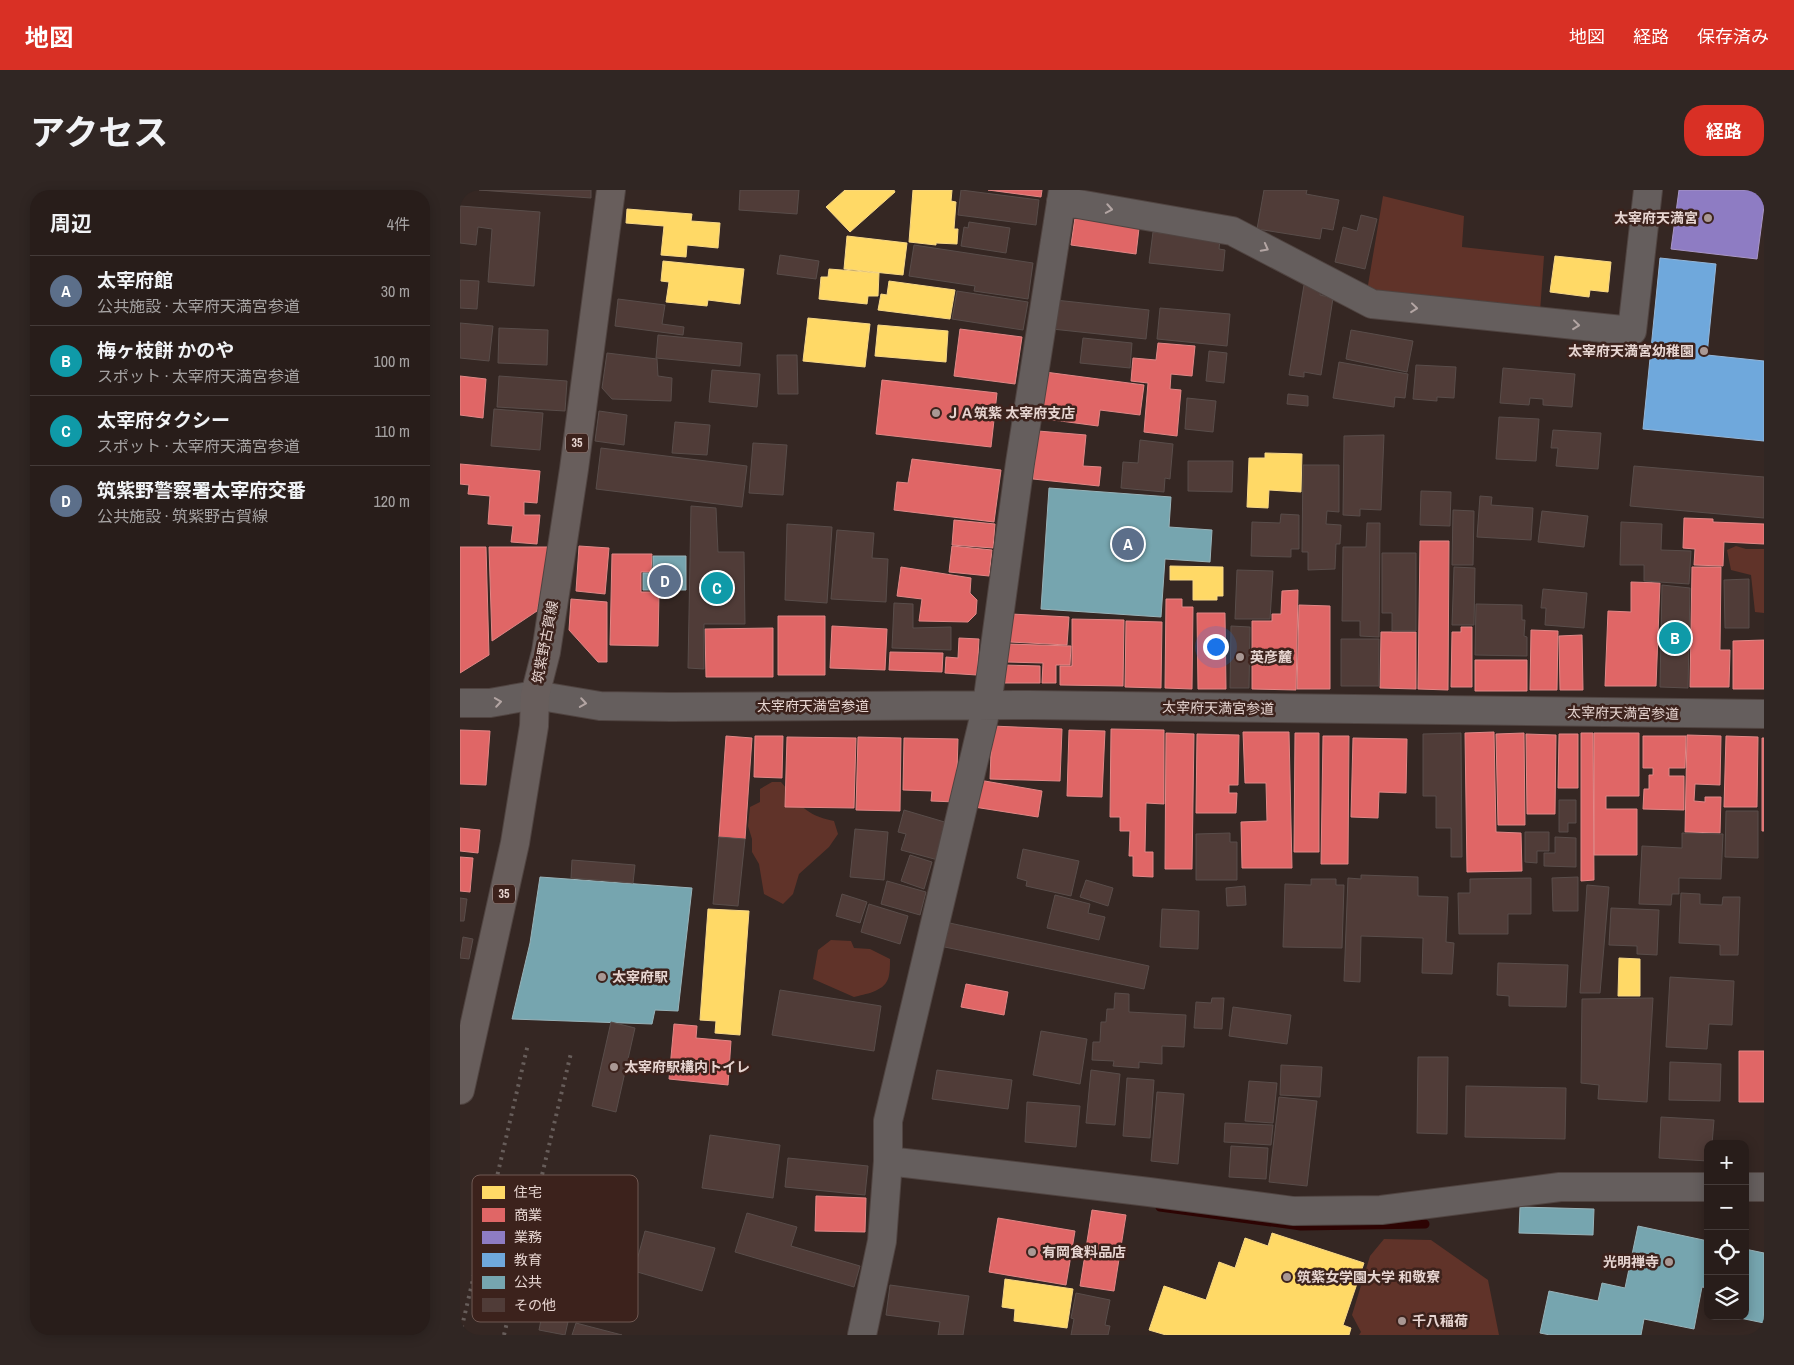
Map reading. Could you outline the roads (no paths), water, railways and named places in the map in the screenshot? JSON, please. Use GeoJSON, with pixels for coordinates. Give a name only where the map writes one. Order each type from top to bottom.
{"type":"FeatureCollection","features":[{"type":"Feature","properties":{"kind":"main road","name":"筑紫野古賀線"},"geometry":{"type":"LineString","coordinates":[[460,1090],[515,843],[534,726],[535,695],[546,652],[574,469],[611,190]]}},
{"type":"Feature","properties":{"kind":"street"},"geometry":{"type":"LineString","coordinates":[[862,1335],[882,1241],[888,1162],[888,1122],[987,705],[1020,463],[1062,196],[1232,231],[1372,304],[1632,331],[1648,190]]}},
{"type":"Feature","properties":{"kind":"street","name":"太宰府天満宮参道"},"geometry":{"type":"LineString","coordinates":[[460,703],[490,703],[535,695],[600,706],[987,705],[1764,714]]}},
{"type":"Feature","properties":{"kind":"street"},"geometry":{"type":"LineString","coordinates":[[888,1162],[1149,1192],[1293,1212],[1381,1210],[1560,1188],[1704,1187]]}},
{"type":"Feature","properties":{"kind":"street"},"geometry":{"type":"LineString","coordinates":[[1749,1187],[1764,1187]]}},
{"type":"Feature","properties":{"kind":"waterway"},"geometry":{"type":"LineString","coordinates":[[1160,1207],[1301,1226],[1425,1224]]}},
{"type":"Feature","properties":{"kind":"railway"},"geometry":{"type":"LineString","coordinates":[[497,1175],[528,1044]]}},
{"type":"Feature","properties":{"kind":"railway"},"geometry":{"type":"LineString","coordinates":[[542,1175],[571,1053]]}},
{"type":"Feature","properties":{"kind":"railway"},"geometry":{"type":"LineString","coordinates":[[460,1335],[472,1284]]}},
{"type":"Feature","properties":{"kind":"railway"},"geometry":{"type":"LineString","coordinates":[[504,1335],[507,1322]]}},
{"type":"Feature","properties":{"kind":"place","name":"太宰府天満宮"},"geometry":{"type":"Point","coordinates":[1708,218]}},
{"type":"Feature","properties":{"kind":"place","name":"太宰府天満宮幼稚園"},"geometry":{"type":"Point","coordinates":[1704,351]}},
{"type":"Feature","properties":{"kind":"place","name":"ＪＡ筑紫 太宰府支店"},"geometry":{"type":"Point","coordinates":[936,413]}},
{"type":"Feature","properties":{"kind":"place","name":"太宰府館"},"geometry":{"type":"Point","coordinates":[1128,544]}},
{"type":"Feature","properties":{"kind":"place","name":"筑紫野警察署太宰府交番"},"geometry":{"type":"Point","coordinates":[665,581]}},
{"type":"Feature","properties":{"kind":"place","name":"太宰府タクシー"},"geometry":{"type":"Point","coordinates":[717,588]}},
{"type":"Feature","properties":{"kind":"place","name":"梅ヶ枝餅 かのや"},"geometry":{"type":"Point","coordinates":[1675,638]}},
{"type":"Feature","properties":{"kind":"place","name":"英彦麓"},"geometry":{"type":"Point","coordinates":[1240,657]}},
{"type":"Feature","properties":{"kind":"place","name":"太宰府駅"},"geometry":{"type":"Point","coordinates":[602,977]}},
{"type":"Feature","properties":{"kind":"place","name":"太宰府駅構内トイレ"},"geometry":{"type":"Point","coordinates":[614,1067]}},
{"type":"Feature","properties":{"kind":"place","name":"有岡食料品店"},"geometry":{"type":"Point","coordinates":[1032,1252]}},
{"type":"Feature","properties":{"kind":"place","name":"光明禅寺"},"geometry":{"type":"Point","coordinates":[1669,1262]}},
{"type":"Feature","properties":{"kind":"place","name":"筑紫女学園大学 和敬寮"},"geometry":{"type":"Point","coordinates":[1287,1277]}},
{"type":"Feature","properties":{"kind":"place","name":"千八稲荷"},"geometry":{"type":"Point","coordinates":[1402,1321]}}]}
